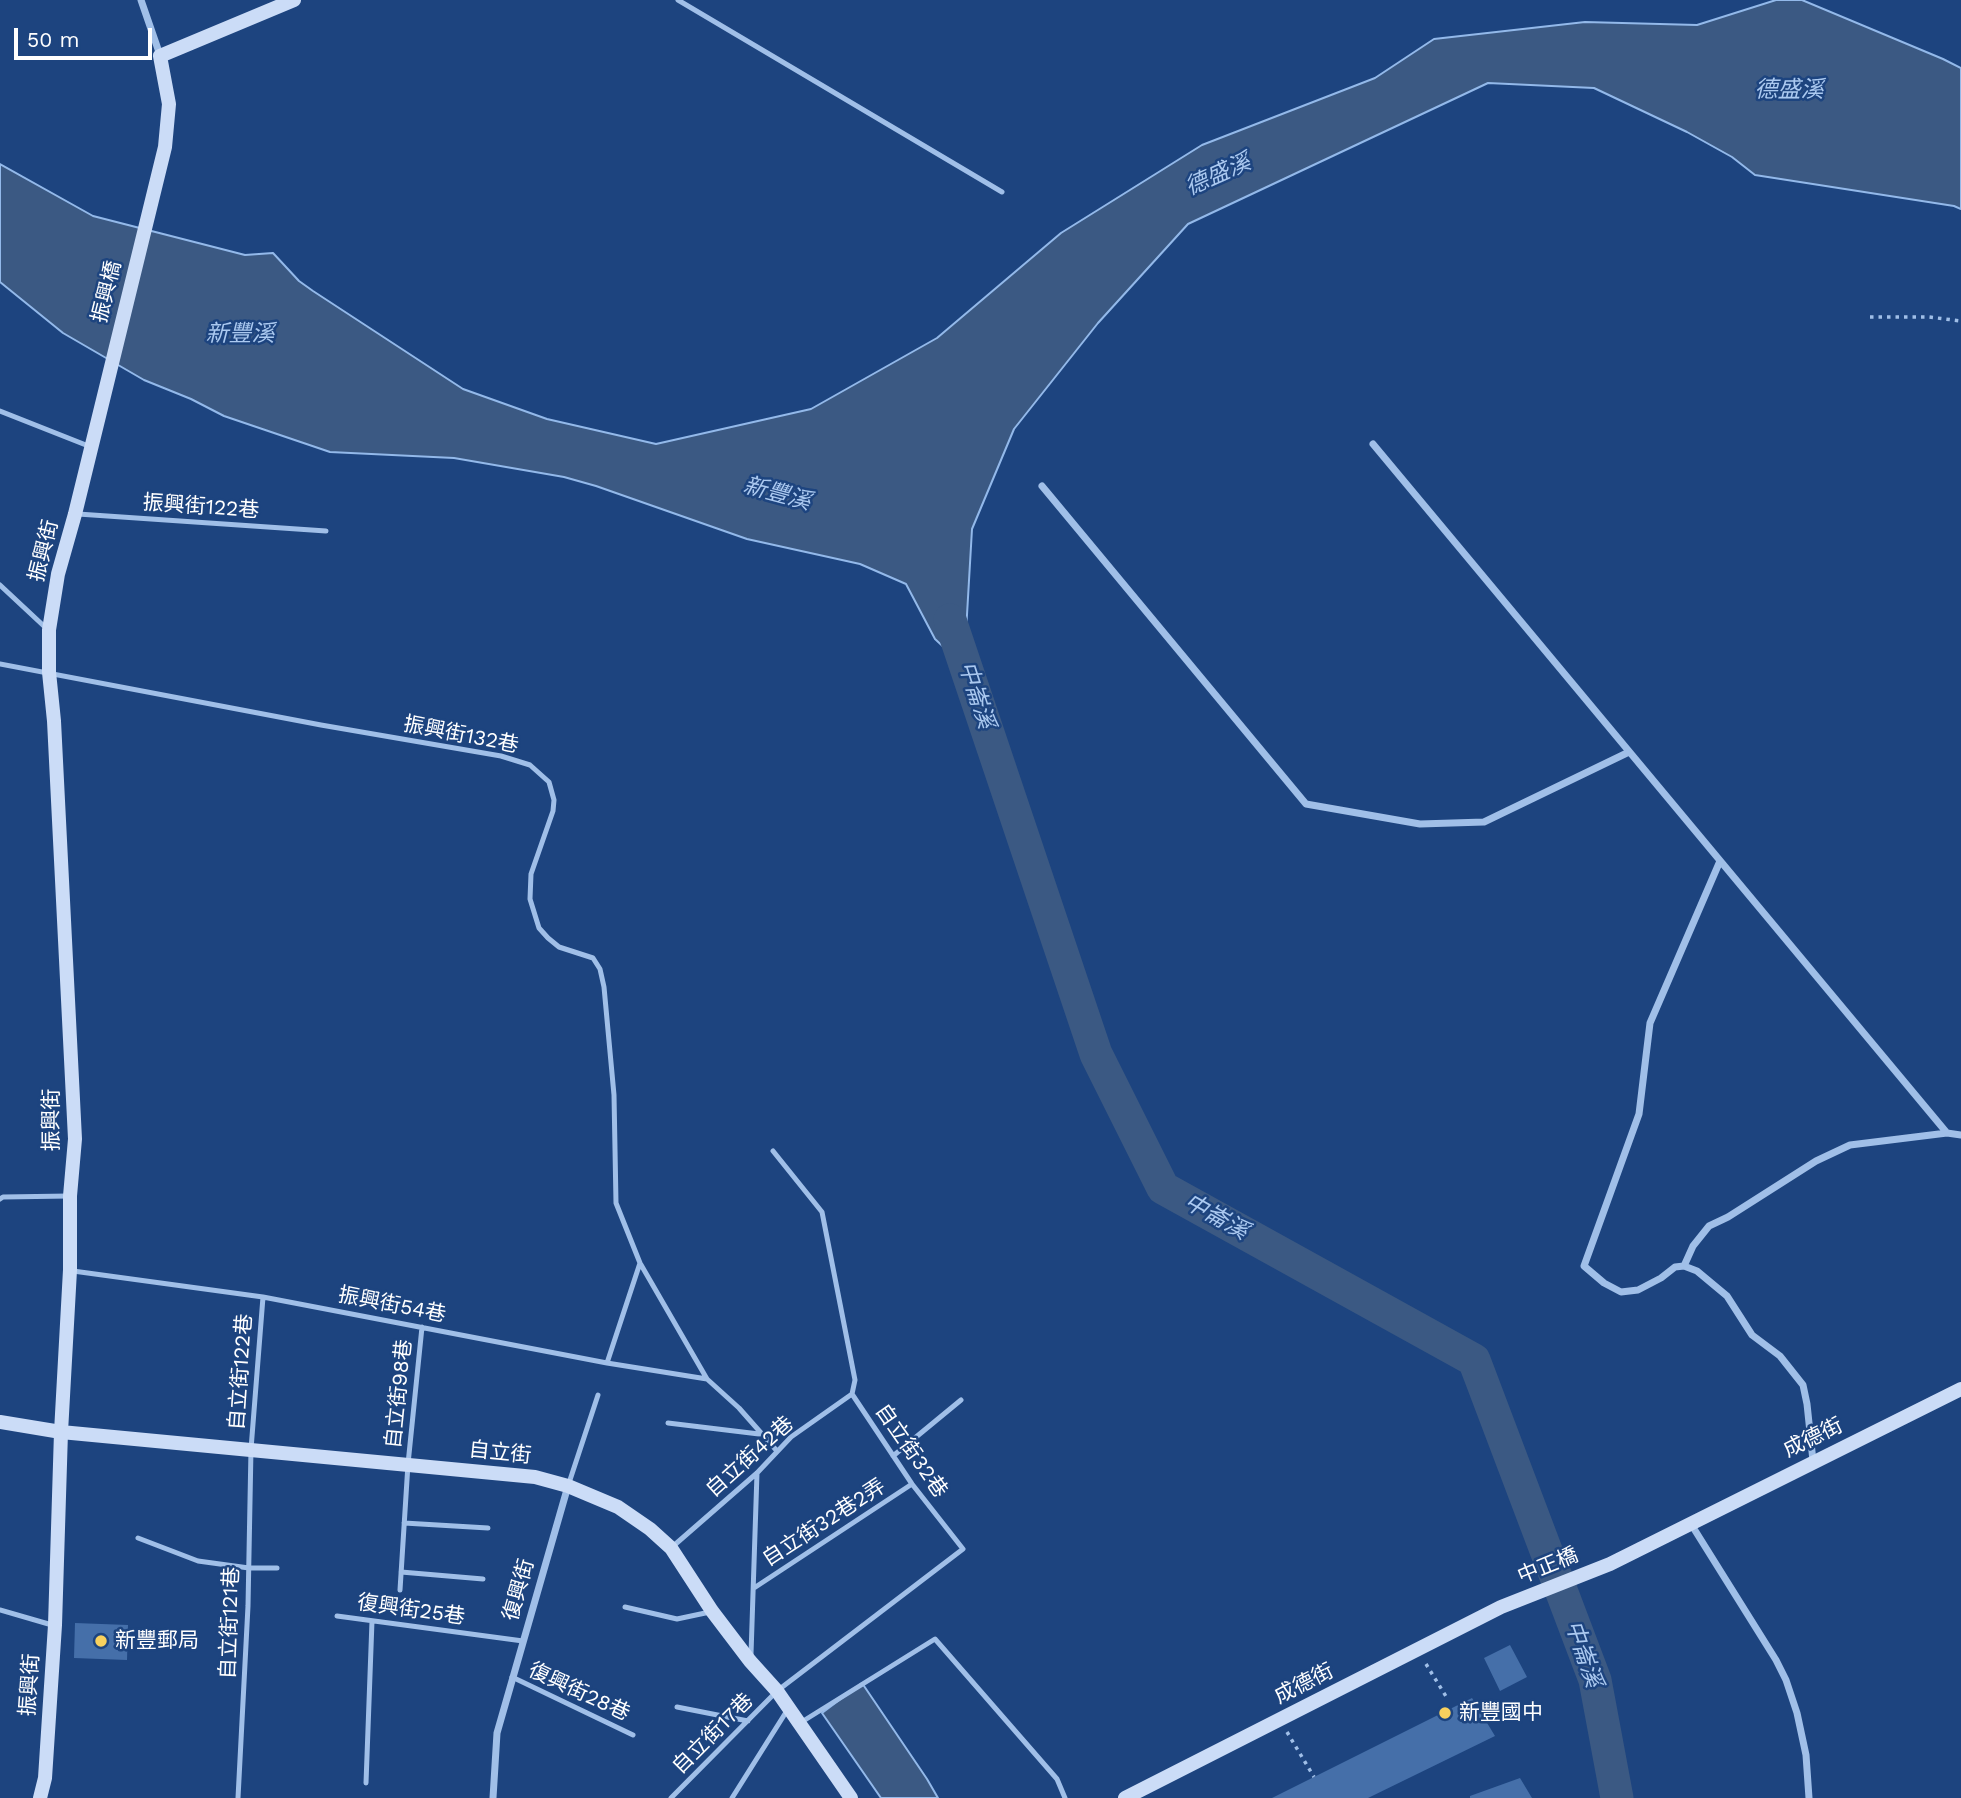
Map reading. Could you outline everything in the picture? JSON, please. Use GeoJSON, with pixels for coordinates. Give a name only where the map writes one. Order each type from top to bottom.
{"type":"FeatureCollection","features":[{"type":"Feature","properties":{"kind":"street"},"geometry":{"type":"LineString","coordinates":[[141,0],[160,56],[295,0]]}},
{"type":"Feature","properties":{"kind":"street","name":"振興橋"},"geometry":{"type":"LineString","coordinates":[[91,447],[165,147],[169,103],[160,56]]}},
{"type":"Feature","properties":{"kind":"street"},"geometry":{"type":"LineString","coordinates":[[1373,444],[1947,1133]]}},
{"type":"Feature","properties":{"kind":"street","name":"振興街"},"geometry":{"type":"LineString","coordinates":[[40,1798],[45,1778],[55,1625],[61,1432],[70,1270],[70,1196],[75,1139],[49,631],[58,574],[91,447]]}},
{"type":"Feature","properties":{"kind":"street"},"geometry":{"type":"LineString","coordinates":[[1042,486],[1306,804],[1420,824],[1484,822],[1629,752]]}},
{"type":"Feature","properties":{"kind":"street"},"geometry":{"type":"LineString","coordinates":[[1720,861],[1650,1023],[1639,1114],[1584,1266],[1604,1283],[1621,1292],[1638,1290],[1675,1267],[1684,1266],[1697,1271],[1727,1296],[1752,1335],[1780,1356],[1803,1385],[1814,1461]]}},
{"type":"Feature","properties":{"kind":"street"},"geometry":{"type":"LineString","coordinates":[[1684,1266],[1693,1246],[1709,1226],[1728,1217],[1816,1161],[1850,1145],[1947,1133],[1961,1135]]}},
{"type":"Feature","properties":{"kind":"street","name":"成德街"},"geometry":{"type":"LineString","coordinates":[[1610,1564],[1961,1389]]}},
{"type":"Feature","properties":{"kind":"street","name":"自立街"},"geometry":{"type":"LineString","coordinates":[[0,1422],[61,1432],[535,1478],[568,1486],[618,1507],[650,1529],[671,1548],[712,1611],[750,1661],[778,1692],[851,1798]]}},
{"type":"Feature","properties":{"kind":"street","name":"復興街"},"geometry":{"type":"LineString","coordinates":[[493,1798],[497,1733],[568,1486]]}},
{"type":"Feature","properties":{"kind":"street"},"geometry":{"type":"LineString","coordinates":[[1691,1524],[1786,1680],[1797,1713],[1806,1755],[1810,1798]]}},
{"type":"Feature","properties":{"kind":"street","name":"中正橋"},"geometry":{"type":"LineString","coordinates":[[1501,1607],[1610,1564]]}},
{"type":"Feature","properties":{"kind":"street","name":"成德街"},"geometry":{"type":"LineString","coordinates":[[1126,1798],[1501,1607]]}},
{"type":"Feature","properties":{"kind":"lane"},"geometry":{"type":"LineString","coordinates":[[678,0],[1002,192]]}},
{"type":"Feature","properties":{"kind":"lane"},"geometry":{"type":"LineString","coordinates":[[0,411],[91,447]]}},
{"type":"Feature","properties":{"kind":"lane","name":"振興街122巷"},"geometry":{"type":"LineString","coordinates":[[75,514],[326,531]]}},
{"type":"Feature","properties":{"kind":"lane"},"geometry":{"type":"LineString","coordinates":[[0,585],[49,631]]}},
{"type":"Feature","properties":{"kind":"lane","name":"振興街132巷"},"geometry":{"type":"LineString","coordinates":[[0,664],[321,725],[502,756],[530,765],[549,782],[554,800],[553,811],[531,874],[530,899],[539,928],[548,938],[559,947],[593,958],[600,969],[614,1095],[616,1203],[640,1262],[707,1379],[739,1408],[777,1451]]}},
{"type":"Feature","properties":{"kind":"lane","name":"自立街32巷"},"geometry":{"type":"LineString","coordinates":[[773,1151],[822,1212],[855,1380],[852,1394],[912,1484],[963,1549],[778,1692]]}},
{"type":"Feature","properties":{"kind":"lane"},"geometry":{"type":"LineString","coordinates":[[0,1199],[70,1196]]}},
{"type":"Feature","properties":{"kind":"lane"},"geometry":{"type":"LineString","coordinates":[[607,1363],[640,1262]]}},
{"type":"Feature","properties":{"kind":"lane","name":"振興街54巷"},"geometry":{"type":"LineString","coordinates":[[70,1270],[263,1297],[607,1363],[707,1379]]}},
{"type":"Feature","properties":{"kind":"lane","name":"自立街122巷"},"geometry":{"type":"LineString","coordinates":[[251,1450],[263,1297]]}},
{"type":"Feature","properties":{"kind":"lane","name":"自立街98巷"},"geometry":{"type":"LineString","coordinates":[[400,1590],[408,1464],[422,1327]]}},
{"type":"Feature","properties":{"kind":"lane","name":"自立街42巷"},"geometry":{"type":"LineString","coordinates":[[671,1548],[757,1473],[791,1437],[852,1394]]}},
{"type":"Feature","properties":{"kind":"lane","name":"復興街"},"geometry":{"type":"LineString","coordinates":[[568,1486],[598,1395]]}},
{"type":"Feature","properties":{"kind":"lane"},"geometry":{"type":"LineString","coordinates":[[893,1455],[961,1401]]}},
{"type":"Feature","properties":{"kind":"lane"},"geometry":{"type":"LineString","coordinates":[[668,1423],[760,1434]]}},
{"type":"Feature","properties":{"kind":"lane","name":"自立街121巷"},"geometry":{"type":"LineString","coordinates":[[238,1798],[251,1450]]}},
{"type":"Feature","properties":{"kind":"lane"},"geometry":{"type":"LineString","coordinates":[[750,1661],[757,1473]]}},
{"type":"Feature","properties":{"kind":"lane","name":"自立街32巷2弄"},"geometry":{"type":"LineString","coordinates":[[754,1588],[912,1484]]}},
{"type":"Feature","properties":{"kind":"lane"},"geometry":{"type":"LineString","coordinates":[[404,1523],[488,1528]]}},
{"type":"Feature","properties":{"kind":"lane"},"geometry":{"type":"LineString","coordinates":[[138,1538],[198,1562],[248,1568],[277,1568]]}},
{"type":"Feature","properties":{"kind":"lane"},"geometry":{"type":"LineString","coordinates":[[401,1572],[483,1578]]}},
{"type":"Feature","properties":{"kind":"lane"},"geometry":{"type":"LineString","coordinates":[[625,1608],[677,1619],[712,1611]]}},
{"type":"Feature","properties":{"kind":"lane"},"geometry":{"type":"LineString","coordinates":[[0,1611],[55,1625]]}},
{"type":"Feature","properties":{"kind":"lane","name":"復興街25巷"},"geometry":{"type":"LineString","coordinates":[[337,1616],[523,1641]]}},
{"type":"Feature","properties":{"kind":"lane"},"geometry":{"type":"LineString","coordinates":[[366,1783],[372,1621]]}},
{"type":"Feature","properties":{"kind":"lane"},"geometry":{"type":"LineString","coordinates":[[800,1723],[935,1639],[1057,1779],[1065,1798]]}},
{"type":"Feature","properties":{"kind":"lane","name":"復興街28巷"},"geometry":{"type":"LineString","coordinates":[[512,1678],[633,1735]]}},
{"type":"Feature","properties":{"kind":"lane","name":"自立街17巷"},"geometry":{"type":"LineString","coordinates":[[671,1798],[778,1692]]}},
{"type":"Feature","properties":{"kind":"lane"},"geometry":{"type":"LineString","coordinates":[[677,1707],[748,1721]]}},
{"type":"Feature","properties":{"kind":"lane"},"geometry":{"type":"LineString","coordinates":[[732,1798],[789,1708]]}},
{"type":"Feature","properties":{"kind":"path"},"geometry":{"type":"LineString","coordinates":[[1870,317],[1929,317],[1961,321]]}},
{"type":"Feature","properties":{"kind":"path"},"geometry":{"type":"LineString","coordinates":[[1417,1650],[1447,1698]]}},
{"type":"Feature","properties":{"kind":"path"},"geometry":{"type":"LineString","coordinates":[[1279,1720],[1314,1777]]}},
{"type":"Feature","properties":{"kind":"water"},"geometry":{"type":"Polygon","coordinates":[[[1776,0],[1802,0],[1961,68],[1961,209],[1755,175],[1732,157],[1687,132],[1594,88],[1488,83],[1188,224],[1098,323],[1014,429],[972,529],[964,666],[935,639],[906,584],[860,564],[747,539],[564,477],[454,458],[330,452],[224,416],[144,380],[63,333],[0,282],[0,164],[93,216],[245,255],[273,253],[299,281],[463,389],[547,419],[656,444],[811,409],[937,338],[1061,233],[1202,145],[1375,78],[1434,39],[1585,22],[1697,25],[1776,0]]]}},
{"type":"Feature","properties":{"kind":"water"},"geometry":{"type":"Polygon","coordinates":[[[862,1683],[938,1798],[881,1798],[822,1713],[862,1683]]]}},
{"type":"Feature","properties":{"kind":"building","name":"新豐郵局"},"geometry":{"type":"Polygon","coordinates":[[[75,1623],[128,1625],[127,1660],[74,1658],[75,1623]]]}},
{"type":"Feature","properties":{"kind":"building"},"geometry":{"type":"Polygon","coordinates":[[[1510,1645],[1527,1677],[1500,1691],[1484,1658],[1510,1645]]]}},
{"type":"Feature","properties":{"kind":"building"},"geometry":{"type":"Polygon","coordinates":[[[1472,1698],[1495,1736],[1368,1798],[1272,1798],[1472,1698]]]}},
{"type":"Feature","properties":{"kind":"building"},"geometry":{"type":"Polygon","coordinates":[[[1520,1778],[1532,1798],[1470,1798],[1470,1796],[1520,1778]]]}},
{"type":"Feature","properties":{"kind":"waterway","name":"中崙溪"},"geometry":{"type":"LineString","coordinates":[[950,620],[1096,1054],[1163,1188],[1474,1360],[1595,1680],[1617,1798]]}},
{"type":"Feature","properties":{"kind":"place","name":"新豐郵局"},"geometry":{"type":"Point","coordinates":[101,1641]}},
{"type":"Feature","properties":{"kind":"place","name":"新豐國中"},"geometry":{"type":"Point","coordinates":[1445,1713]}},
{"type":"Feature","properties":{"kind":"water label","name":"德盛溪"},"geometry":{"type":"Point","coordinates":[1789,90]}},
{"type":"Feature","properties":{"kind":"water label","name":"德盛溪"},"geometry":{"type":"Point","coordinates":[1218,175]}},
{"type":"Feature","properties":{"kind":"water label","name":"新豐溪"},"geometry":{"type":"Point","coordinates":[240,334]}},
{"type":"Feature","properties":{"kind":"water label","name":"新豐溪"},"geometry":{"type":"Point","coordinates":[777,494]}}]}
